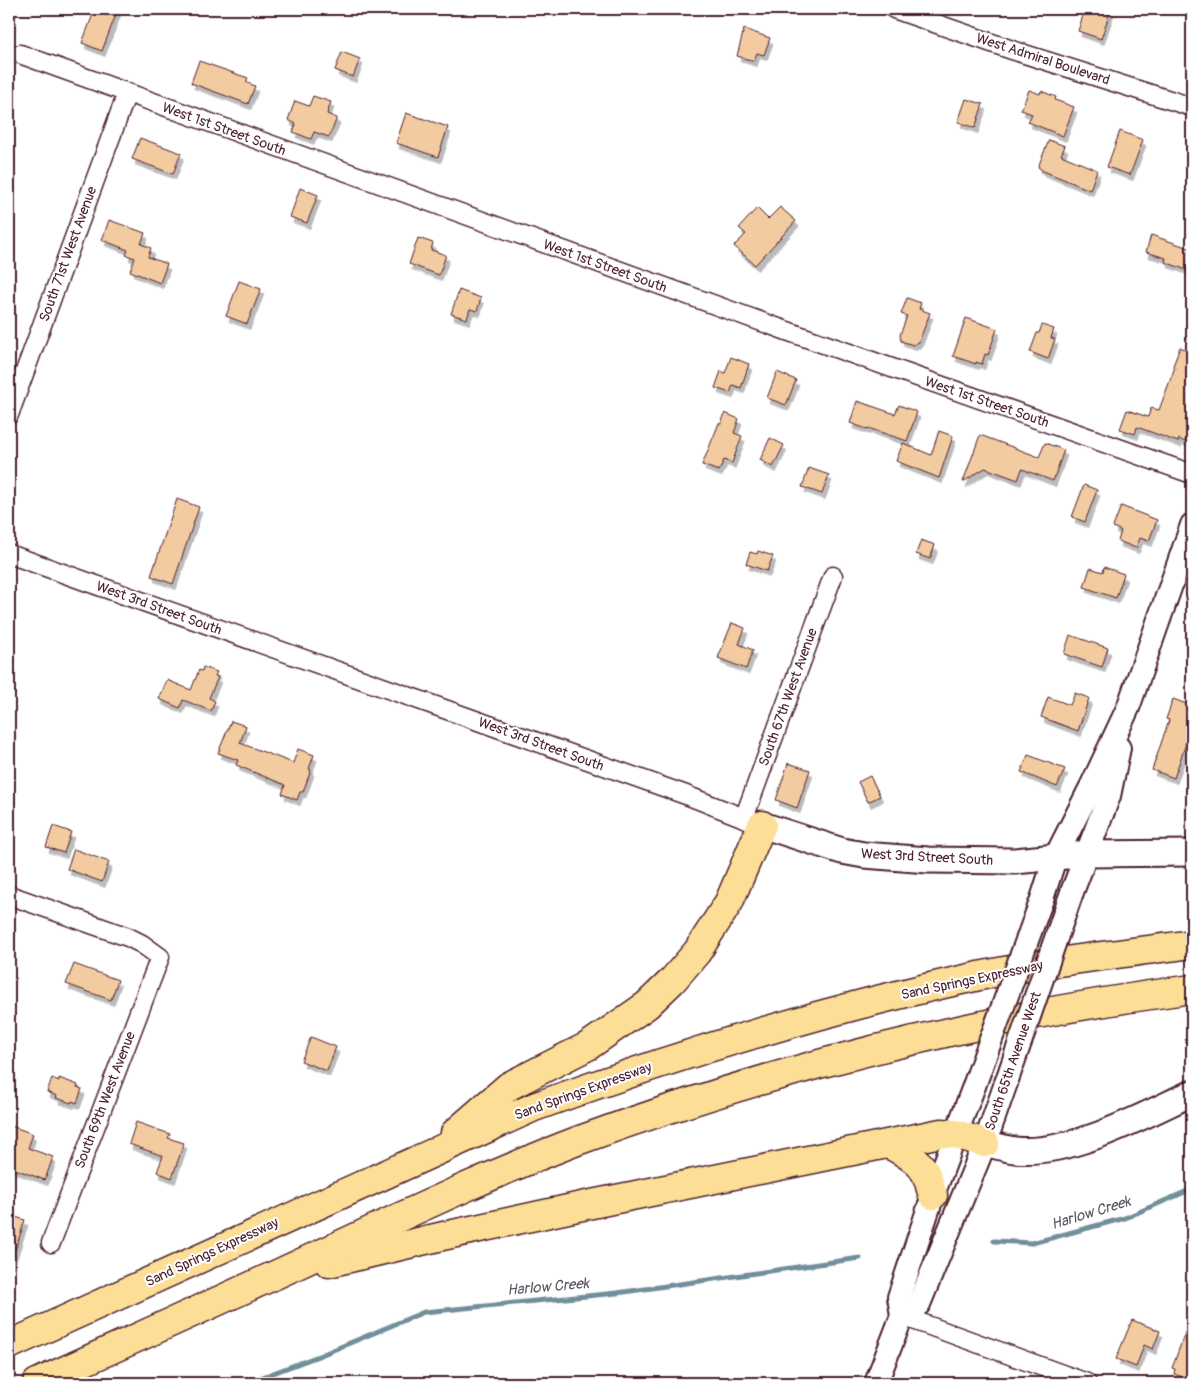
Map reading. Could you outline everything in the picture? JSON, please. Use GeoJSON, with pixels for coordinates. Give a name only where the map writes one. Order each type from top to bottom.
{"type":"FeatureCollection","features":[{"type":"Feature","properties":{"kind":"highway"},"geometry":{"type":"LineString","coordinates":[[432,1153],[509,1086],[588,1046],[647,1005],[666,987],[697,952],[738,884],[753,822]]}},
{"type":"Feature","properties":{"kind":"highway","name":"Sand Springs Expressway"},"geometry":{"type":"LineString","coordinates":[[9,1345],[534,1107],[612,1079],[724,1042],[814,1016],[981,976],[1078,959],[1192,944]]}},
{"type":"Feature","properties":{"kind":"highway"},"geometry":{"type":"LineString","coordinates":[[37,1383],[270,1278],[480,1180],[576,1142],[665,1110],[866,1051],[929,1036],[1076,1006],[1192,989]]}},
{"type":"Feature","properties":{"kind":"highway"},"geometry":{"type":"LineString","coordinates":[[270,1278],[443,1236],[941,1133],[955,1134],[984,1144]]}},
{"type":"Feature","properties":{"kind":"highway"},"geometry":{"type":"LineString","coordinates":[[889,1144],[912,1158],[920,1166],[924,1171],[933,1195]]}},
{"type":"Feature","properties":{"kind":"main road","name":"West 3rd Street South"},"geometry":{"type":"LineString","coordinates":[[753,822],[842,851],[864,855],[938,860],[1014,861],[1086,854],[1192,853]]}},
{"type":"Feature","properties":{"kind":"main road"},"geometry":{"type":"LineString","coordinates":[[984,1144],[1015,1150],[1066,1147],[1192,1093]]}},
{"type":"Feature","properties":{"kind":"street","name":"West Admiral Boulevard"},"geometry":{"type":"LineString","coordinates":[[894,9],[1012,50],[1192,107]]}},
{"type":"Feature","properties":{"kind":"street","name":"West 1st Street South"},"geometry":{"type":"LineString","coordinates":[[20,54],[786,331],[1192,474]]}},
{"type":"Feature","properties":{"kind":"street","name":"South 71st West Avenue"},"geometry":{"type":"LineString","coordinates":[[9,416],[127,94]]}},
{"type":"Feature","properties":{"kind":"street","name":"South 65th Avenue West"},"geometry":{"type":"LineString","coordinates":[[876,1383],[902,1316],[899,1297],[933,1195],[1042,899],[1054,858],[1091,787],[1128,708],[1192,525]]}},
{"type":"Feature","properties":{"kind":"street","name":"West 3rd Street South"},"geometry":{"type":"LineString","coordinates":[[9,554],[677,792],[753,822]]}},
{"type":"Feature","properties":{"kind":"street","name":"South 67th West Avenue"},"geometry":{"type":"LineString","coordinates":[[753,822],[833,576]]}},
{"type":"Feature","properties":{"kind":"street","name":"South 65th Avenue West"},"geometry":{"type":"LineString","coordinates":[[902,1316],[918,1304],[984,1144],[1072,892],[1109,796],[1128,708]]}},
{"type":"Feature","properties":{"kind":"street","name":"South 69th West Avenue"},"geometry":{"type":"LineString","coordinates":[[9,895],[128,936],[160,957],[51,1243]]}},
{"type":"Feature","properties":{"kind":"street"},"geometry":{"type":"LineString","coordinates":[[902,1316],[1086,1383]]}},
{"type":"Feature","properties":{"kind":"building"},"geometry":{"type":"Polygon","coordinates":[[[95,9],[118,9],[102,51],[82,43],[95,9]]]}},
{"type":"Feature","properties":{"kind":"building"},"geometry":{"type":"Polygon","coordinates":[[[1085,9],[1111,9],[1101,39],[1078,31],[1085,9]]]}},
{"type":"Feature","properties":{"kind":"building"},"geometry":{"type":"Polygon","coordinates":[[[744,29],[770,38],[764,55],[757,53],[754,61],[737,56],[744,29]]]}},
{"type":"Feature","properties":{"kind":"building"},"geometry":{"type":"Polygon","coordinates":[[[342,52],[360,59],[353,77],[335,70],[342,52]]]}},
{"type":"Feature","properties":{"kind":"building"},"geometry":{"type":"Polygon","coordinates":[[[199,61],[248,78],[246,82],[255,86],[248,104],[191,83],[199,61]]]}},
{"type":"Feature","properties":{"kind":"building"},"geometry":{"type":"Polygon","coordinates":[[[1029,90],[1040,94],[1041,91],[1056,97],[1055,100],[1074,107],[1063,136],[1028,122],[1032,114],[1021,110],[1029,90]]]}},
{"type":"Feature","properties":{"kind":"building"},"geometry":{"type":"Polygon","coordinates":[[[313,96],[331,102],[327,114],[337,118],[329,137],[314,132],[311,139],[293,132],[296,124],[288,120],[295,101],[309,106],[313,96]]]}},
{"type":"Feature","properties":{"kind":"building"},"geometry":{"type":"Polygon","coordinates":[[[966,99],[983,104],[975,128],[958,122],[966,99]]]}},
{"type":"Feature","properties":{"kind":"building"},"geometry":{"type":"Polygon","coordinates":[[[406,113],[448,127],[438,157],[396,143],[406,113]]]}},
{"type":"Feature","properties":{"kind":"building"},"geometry":{"type":"Polygon","coordinates":[[[1120,131],[1143,140],[1130,175],[1107,167],[1120,131]]]}},
{"type":"Feature","properties":{"kind":"building"},"geometry":{"type":"Polygon","coordinates":[[[140,138],[181,153],[173,174],[132,159],[140,138]]]}},
{"type":"Feature","properties":{"kind":"building"},"geometry":{"type":"Polygon","coordinates":[[[1049,140],[1065,146],[1061,155],[1097,170],[1090,190],[1041,170],[1038,167],[1049,140]]]}},
{"type":"Feature","properties":{"kind":"building"},"geometry":{"type":"Polygon","coordinates":[[[300,188],[318,195],[307,223],[290,217],[300,188]]]}},
{"type":"Feature","properties":{"kind":"building"},"geometry":{"type":"Polygon","coordinates":[[[780,207],[796,221],[755,265],[734,246],[746,234],[739,228],[757,208],[768,219],[780,207]]]}},
{"type":"Feature","properties":{"kind":"building"},"geometry":{"type":"Polygon","coordinates":[[[109,220],[145,233],[141,244],[151,248],[148,257],[167,264],[160,283],[130,271],[135,258],[126,255],[128,250],[102,240],[109,220]]]}},
{"type":"Feature","properties":{"kind":"building"},"geometry":{"type":"Polygon","coordinates":[[[1151,235],[1192,249],[1192,272],[1165,262],[1166,258],[1146,252],[1151,235]]]}},
{"type":"Feature","properties":{"kind":"building"},"geometry":{"type":"Polygon","coordinates":[[[418,238],[433,243],[431,250],[446,255],[439,275],[409,264],[418,238]]]}},
{"type":"Feature","properties":{"kind":"building"},"geometry":{"type":"Polygon","coordinates":[[[239,281],[261,289],[247,324],[226,316],[239,281]]]}},
{"type":"Feature","properties":{"kind":"building"},"geometry":{"type":"Polygon","coordinates":[[[459,290],[481,298],[477,311],[470,309],[467,319],[451,314],[459,290]]]}},
{"type":"Feature","properties":{"kind":"building"},"geometry":{"type":"Polygon","coordinates":[[[907,298],[921,303],[919,309],[930,313],[919,342],[913,345],[901,341],[900,335],[907,316],[901,314],[907,298]]]}},
{"type":"Feature","properties":{"kind":"building"},"geometry":{"type":"Polygon","coordinates":[[[966,318],[997,329],[988,355],[985,354],[982,364],[976,362],[976,364],[953,356],[966,318]]]}},
{"type":"Feature","properties":{"kind":"building"},"geometry":{"type":"Polygon","coordinates":[[[1042,325],[1054,329],[1051,338],[1055,339],[1048,359],[1030,352],[1042,325]]]}},
{"type":"Feature","properties":{"kind":"building"},"geometry":{"type":"Polygon","coordinates":[[[1180,347],[1192,352],[1192,403],[1185,422],[1191,424],[1185,442],[1179,439],[1178,442],[1137,427],[1135,434],[1120,429],[1127,410],[1148,417],[1151,408],[1159,410],[1175,367],[1173,366],[1180,347]]]}},
{"type":"Feature","properties":{"kind":"building"},"geometry":{"type":"Polygon","coordinates":[[[731,357],[749,364],[741,388],[733,385],[730,393],[715,388],[721,371],[725,373],[731,357]]]}},
{"type":"Feature","properties":{"kind":"building"},"geometry":{"type":"Polygon","coordinates":[[[777,372],[796,380],[786,405],[767,398],[777,372]]]}},
{"type":"Feature","properties":{"kind":"building"},"geometry":{"type":"Polygon","coordinates":[[[857,401],[895,414],[899,405],[917,412],[907,441],[850,423],[857,401]]]}},
{"type":"Feature","properties":{"kind":"building"},"geometry":{"type":"Polygon","coordinates":[[[725,413],[739,419],[734,433],[742,436],[732,463],[724,460],[719,471],[702,465],[725,413]]]}},
{"type":"Feature","properties":{"kind":"building"},"geometry":{"type":"Polygon","coordinates":[[[939,431],[953,436],[939,478],[896,461],[903,443],[931,455],[939,431]]]}},
{"type":"Feature","properties":{"kind":"building"},"geometry":{"type":"Polygon","coordinates":[[[980,435],[1039,457],[1045,443],[1064,450],[1053,481],[1022,469],[1018,480],[985,468],[963,482],[980,435]]]}},
{"type":"Feature","properties":{"kind":"building"},"geometry":{"type":"Polygon","coordinates":[[[770,438],[784,445],[773,467],[760,460],[770,438]]]}},
{"type":"Feature","properties":{"kind":"building"},"geometry":{"type":"Polygon","coordinates":[[[809,468],[829,475],[822,494],[802,487],[809,468]]]}},
{"type":"Feature","properties":{"kind":"building"},"geometry":{"type":"Polygon","coordinates":[[[1084,485],[1097,490],[1085,522],[1072,517],[1084,485]]]}},
{"type":"Feature","properties":{"kind":"building"},"geometry":{"type":"Polygon","coordinates":[[[177,499],[199,507],[173,584],[151,576],[177,499]]]}},
{"type":"Feature","properties":{"kind":"building"},"geometry":{"type":"Polygon","coordinates":[[[1121,506],[1157,520],[1149,541],[1140,538],[1136,548],[1118,541],[1121,531],[1113,527],[1121,506]]]}},
{"type":"Feature","properties":{"kind":"building"},"geometry":{"type":"Polygon","coordinates":[[[921,540],[935,545],[930,559],[916,554],[921,540]]]}},
{"type":"Feature","properties":{"kind":"building"},"geometry":{"type":"Polygon","coordinates":[[[758,551],[773,556],[767,571],[746,564],[750,552],[757,554],[758,551]]]}},
{"type":"Feature","properties":{"kind":"building"},"geometry":{"type":"Polygon","coordinates":[[[1104,567],[1124,574],[1116,598],[1084,587],[1090,568],[1103,572],[1104,567]]]}},
{"type":"Feature","properties":{"kind":"building"},"geometry":{"type":"Polygon","coordinates":[[[732,623],[745,628],[739,644],[753,650],[746,669],[718,658],[732,623]]]}},
{"type":"Feature","properties":{"kind":"building"},"geometry":{"type":"Polygon","coordinates":[[[1070,635],[1108,648],[1102,667],[1064,654],[1070,635]]]}},
{"type":"Feature","properties":{"kind":"building"},"geometry":{"type":"Polygon","coordinates":[[[203,667],[217,672],[215,676],[218,677],[209,698],[215,701],[211,711],[183,700],[180,708],[159,699],[167,680],[191,690],[199,670],[202,671],[203,667]]]}},
{"type":"Feature","properties":{"kind":"building"},"geometry":{"type":"Polygon","coordinates":[[[1075,693],[1089,698],[1078,731],[1041,717],[1048,697],[1070,705],[1075,693]]]}},
{"type":"Feature","properties":{"kind":"building"},"geometry":{"type":"Polygon","coordinates":[[[1173,699],[1192,706],[1192,726],[1174,778],[1152,770],[1169,720],[1166,719],[1173,699]]]}},
{"type":"Feature","properties":{"kind":"building"},"geometry":{"type":"Polygon","coordinates":[[[231,721],[246,726],[240,743],[293,763],[298,749],[314,755],[303,792],[300,792],[297,800],[282,794],[285,785],[236,765],[238,760],[218,753],[231,721]]]}},
{"type":"Feature","properties":{"kind":"building"},"geometry":{"type":"Polygon","coordinates":[[[1028,755],[1065,769],[1057,787],[1021,772],[1028,755]]]}},
{"type":"Feature","properties":{"kind":"building"},"geometry":{"type":"Polygon","coordinates":[[[788,763],[810,770],[797,808],[776,800],[788,763]]]}},
{"type":"Feature","properties":{"kind":"building"},"geometry":{"type":"Polygon","coordinates":[[[870,776],[880,796],[868,802],[858,782],[870,776]]]}},
{"type":"Feature","properties":{"kind":"building"},"geometry":{"type":"Polygon","coordinates":[[[53,826],[71,832],[64,853],[46,847],[53,826]]]}},
{"type":"Feature","properties":{"kind":"building"},"geometry":{"type":"Polygon","coordinates":[[[74,849],[109,862],[102,882],[67,869],[74,849]]]}},
{"type":"Feature","properties":{"kind":"building"},"geometry":{"type":"Polygon","coordinates":[[[74,964],[118,980],[111,1000],[66,984],[74,964]]]}},
{"type":"Feature","properties":{"kind":"building"},"geometry":{"type":"Polygon","coordinates":[[[311,1037],[336,1047],[327,1071],[301,1061],[311,1037]]]}},
{"type":"Feature","properties":{"kind":"building"},"geometry":{"type":"Polygon","coordinates":[[[52,1078],[59,1081],[59,1078],[78,1085],[77,1087],[82,1089],[77,1103],[56,1098],[57,1096],[47,1092],[52,1078]]]}},
{"type":"Feature","properties":{"kind":"building"},"geometry":{"type":"Polygon","coordinates":[[[136,1122],[170,1134],[168,1138],[184,1143],[172,1178],[157,1172],[163,1156],[129,1144],[136,1122]]]}},
{"type":"Feature","properties":{"kind":"building"},"geometry":{"type":"Polygon","coordinates":[[[9,1125],[33,1134],[28,1148],[53,1157],[45,1180],[9,1167],[9,1125]]]}},
{"type":"Feature","properties":{"kind":"building"},"geometry":{"type":"Polygon","coordinates":[[[9,1215],[25,1220],[11,1262],[9,1262],[9,1215]]]}},
{"type":"Feature","properties":{"kind":"building"},"geometry":{"type":"Polygon","coordinates":[[[1191,1317],[1192,1369],[1188,1379],[1174,1374],[1175,1369],[1172,1368],[1191,1317]]]}},
{"type":"Feature","properties":{"kind":"building"},"geometry":{"type":"Polygon","coordinates":[[[1132,1320],[1160,1331],[1153,1349],[1144,1345],[1136,1367],[1116,1359],[1132,1320]]]}},
{"type":"Feature","properties":{"kind":"waterway","name":"Harlow Creek"},"geometry":{"type":"LineString","coordinates":[[994,1241],[1032,1243],[1125,1218],[1192,1189]]}},
{"type":"Feature","properties":{"kind":"waterway","name":"Harlow Creek"},"geometry":{"type":"LineString","coordinates":[[251,1383],[424,1312],[617,1293],[860,1258]]}}]}
